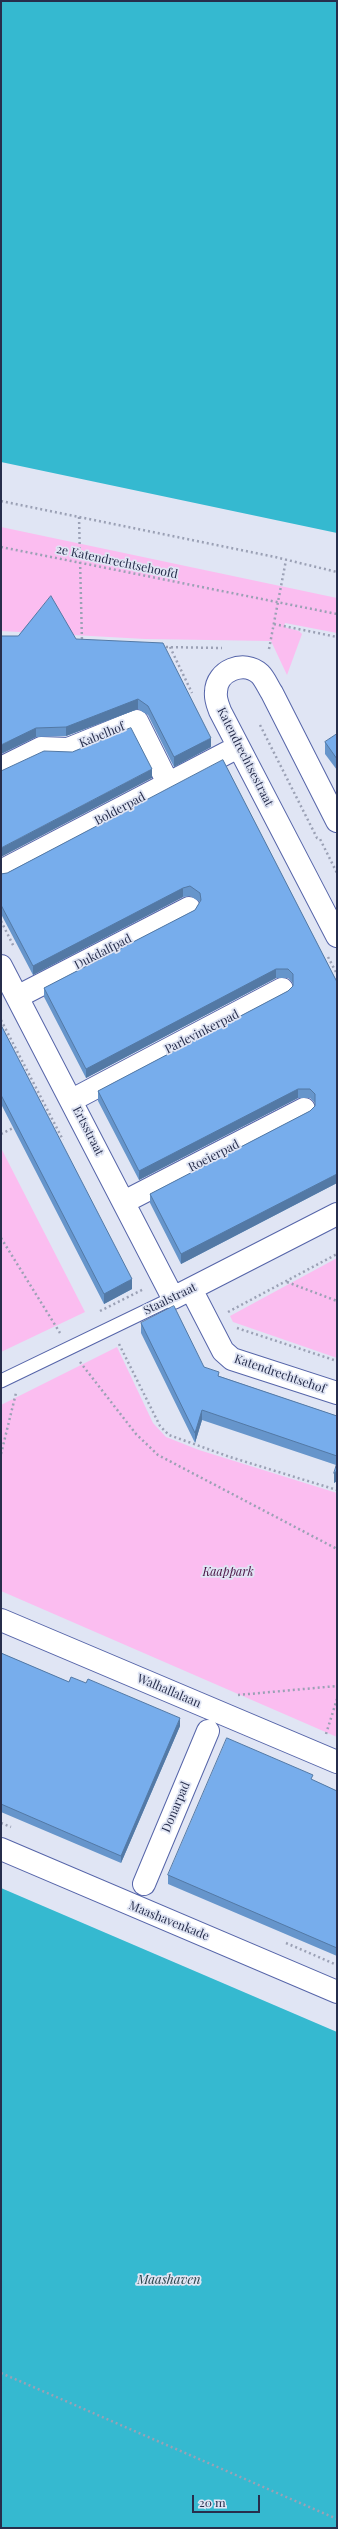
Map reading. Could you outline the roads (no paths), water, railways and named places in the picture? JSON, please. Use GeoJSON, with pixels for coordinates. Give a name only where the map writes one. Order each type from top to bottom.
{"type":"FeatureCollection","features":[{"type":"Feature","properties":{"kind":"street","name":"Katendrechtsestraat"},"geometry":{"type":"LineString","coordinates":[[337,821],[272,693],[260,674],[239,666],[223,675],[216,692],[220,711],[337,936]]}},
{"type":"Feature","properties":{"kind":"street","name":"Kabelhof"},"geometry":{"type":"LineString","coordinates":[[1,768],[41,748],[68,749],[137,721],[168,783]]}},
{"type":"Feature","properties":{"kind":"street","name":"Bolderpad"},"geometry":{"type":"LineString","coordinates":[[1,871],[238,747]]}},
{"type":"Feature","properties":{"kind":"street","name":"Dukdalfpad"},"geometry":{"type":"LineString","coordinates":[[17,997],[189,908]]}},
{"type":"Feature","properties":{"kind":"street","name":"Ertsstraat"},"geometry":{"type":"LineString","coordinates":[[1,966],[124,1202],[182,1293]]}},
{"type":"Feature","properties":{"kind":"street","name":"Parlevinkerpad"},"geometry":{"type":"LineString","coordinates":[[72,1100],[282,989]]}},
{"type":"Feature","properties":{"kind":"street","name":"Roeierpad"},"geometry":{"type":"LineString","coordinates":[[124,1202],[304,1109]]}},
{"type":"Feature","properties":{"kind":"street","name":"Staalstraat"},"geometry":{"type":"LineString","coordinates":[[182,1293],[337,1214]]}},
{"type":"Feature","properties":{"kind":"street","name":"Katendrechtsehof"},"geometry":{"type":"LineString","coordinates":[[182,1293],[222,1352],[232,1359],[337,1393]]}},
{"type":"Feature","properties":{"kind":"street","name":"Walhallalaan"},"geometry":{"type":"LineString","coordinates":[[1,1620],[337,1762]]}},
{"type":"Feature","properties":{"kind":"street","name":"Donarpad"},"geometry":{"type":"LineString","coordinates":[[144,1884],[208,1731]]}},
{"type":"Feature","properties":{"kind":"street","name":"Maashavenkade"},"geometry":{"type":"LineString","coordinates":[[1,1850],[337,1992]]}},
{"type":"Feature","properties":{"kind":"lane","name":"Staalstraat"},"geometry":{"type":"LineString","coordinates":[[1,1381],[182,1293]]}},
{"type":"Feature","properties":{"kind":"water"},"geometry":{"type":"Polygon","coordinates":[[[1,1],[337,1],[337,533],[1,462],[1,1]]]}},
{"type":"Feature","properties":{"kind":"water","name":"Maashaven"},"geometry":{"type":"Polygon","coordinates":[[[1,1888],[337,2032],[337,2528],[1,2528],[1,1888]]]}},
{"type":"Feature","properties":{"kind":"park label","name":"Kaappark"},"geometry":{"type":"Point","coordinates":[228,1572]}}]}
